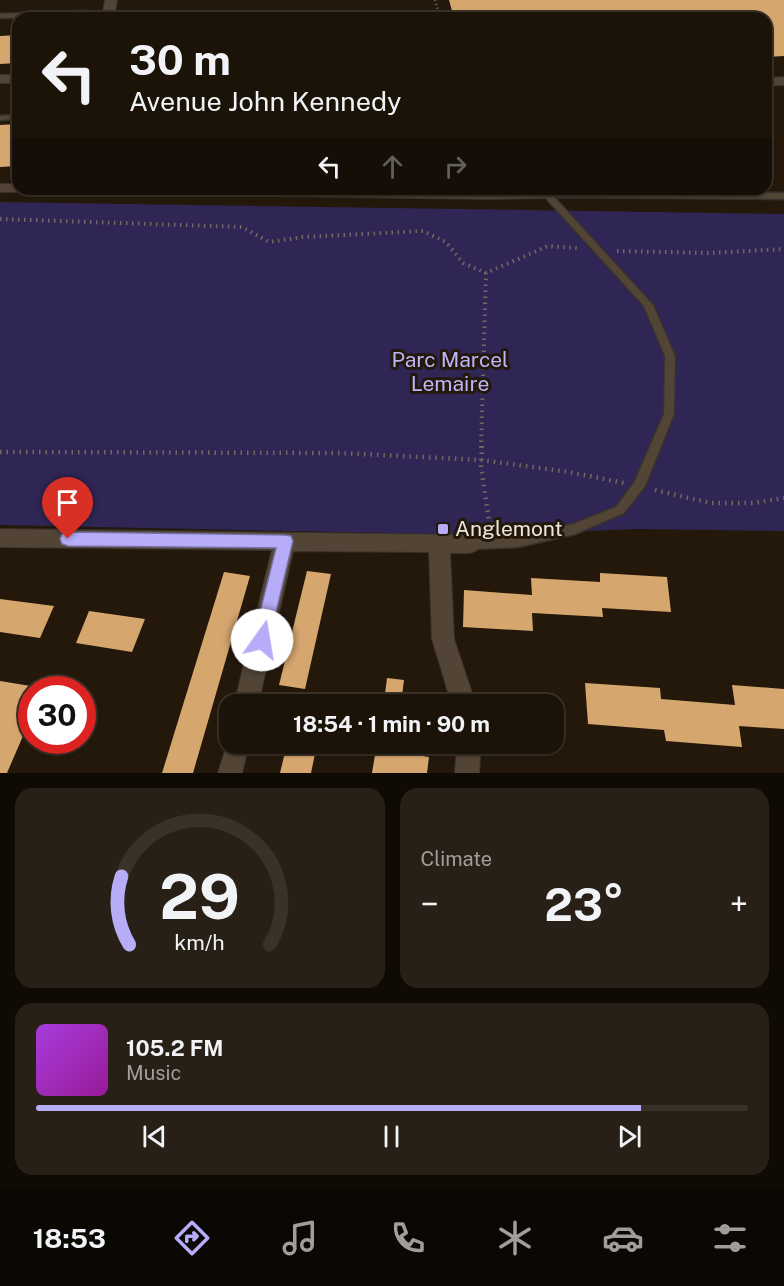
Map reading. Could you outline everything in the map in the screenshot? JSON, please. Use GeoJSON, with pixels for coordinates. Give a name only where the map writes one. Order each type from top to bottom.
{"type":"FeatureCollection","features":[{"type":"Feature","properties":{"kind":"street"},"geometry":{"type":"LineString","coordinates":[[0,538],[470,544]]}},
{"type":"Feature","properties":{"kind":"street"},"geometry":{"type":"LineString","coordinates":[[249,694],[285,541]]}},
{"type":"Feature","properties":{"kind":"street"},"geometry":{"type":"LineString","coordinates":[[440,545],[443,639],[460,694]]}},
{"type":"Feature","properties":{"kind":"street"},"geometry":{"type":"LineString","coordinates":[[230,773],[235,754]]}},
{"type":"Feature","properties":{"kind":"street"},"geometry":{"type":"LineString","coordinates":[[467,773],[469,754]]}},
{"type":"Feature","properties":{"kind":"lane"},"geometry":{"type":"LineString","coordinates":[[470,544],[518,542],[575,529],[620,510],[639,486],[669,414],[670,356],[648,305],[548,195]]}},
{"type":"Feature","properties":{"kind":"lane"},"geometry":{"type":"LineString","coordinates":[[666,195],[784,196]]}},
{"type":"Feature","properties":{"kind":"path"},"geometry":{"type":"LineString","coordinates":[[0,219],[242,227],[269,242],[303,237],[423,231],[446,242],[463,263],[486,273],[548,246],[655,253],[784,249]]}},
{"type":"Feature","properties":{"kind":"path"},"geometry":{"type":"LineString","coordinates":[[486,273],[481,460],[493,543]]}},
{"type":"Feature","properties":{"kind":"path"},"geometry":{"type":"LineString","coordinates":[[0,452],[340,453],[481,460],[569,472],[711,503],[754,503],[784,498]]}},
{"type":"Feature","properties":{"kind":"green space","name":"Parc Marcel Lemaire"},"geometry":{"type":"Polygon","coordinates":[[[0,202],[784,214],[784,531],[637,529],[483,535],[0,525],[0,202]]]}},
{"type":"Feature","properties":{"kind":"building"},"geometry":{"type":"Polygon","coordinates":[[[449,0],[784,0],[784,56],[772,57],[772,12],[452,12],[449,0]]]}},
{"type":"Feature","properties":{"kind":"building"},"geometry":{"type":"Polygon","coordinates":[[[12,35],[12,63],[0,64],[0,36],[12,35]]]}},
{"type":"Feature","properties":{"kind":"building"},"geometry":{"type":"Polygon","coordinates":[[[12,124],[12,166],[0,167],[0,125],[12,124]]]}},
{"type":"Feature","properties":{"kind":"building"},"geometry":{"type":"Polygon","coordinates":[[[307,571],[331,574],[305,689],[279,685],[307,571]]]}},
{"type":"Feature","properties":{"kind":"building"},"geometry":{"type":"Polygon","coordinates":[[[224,572],[250,576],[193,773],[162,773],[224,572]]]}},
{"type":"Feature","properties":{"kind":"building"},"geometry":{"type":"Polygon","coordinates":[[[600,573],[667,577],[671,612],[602,608],[603,617],[532,613],[533,631],[463,627],[464,590],[532,595],[531,578],[600,582],[600,573]]]}},
{"type":"Feature","properties":{"kind":"building"},"geometry":{"type":"Polygon","coordinates":[[[0,599],[54,606],[40,638],[0,632],[0,599]]]}},
{"type":"Feature","properties":{"kind":"building"},"geometry":{"type":"Polygon","coordinates":[[[89,611],[145,619],[132,652],[76,643],[89,611]]]}},
{"type":"Feature","properties":{"kind":"building"},"geometry":{"type":"Polygon","coordinates":[[[387,678],[404,680],[402,694],[385,694],[387,678]]]}},
{"type":"Feature","properties":{"kind":"building"},"geometry":{"type":"Polygon","coordinates":[[[0,681],[18,684],[18,747],[7,773],[0,773],[0,681]]]}},
{"type":"Feature","properties":{"kind":"building"},"geometry":{"type":"Polygon","coordinates":[[[585,683],[660,688],[661,699],[735,705],[732,685],[784,689],[784,729],[739,726],[742,747],[666,741],[664,730],[588,724],[585,683]]]}},
{"type":"Feature","properties":{"kind":"building"},"geometry":{"type":"Polygon","coordinates":[[[285,754],[315,754],[311,773],[280,773],[285,754]]]}},
{"type":"Feature","properties":{"kind":"building"},"geometry":{"type":"Polygon","coordinates":[[[375,754],[409,754],[429,757],[427,773],[372,773],[375,754]]]}},
{"type":"Feature","properties":{"kind":"place","name":"Anglemont"},"geometry":{"type":"Point","coordinates":[443,529]}},
{"type":"Feature","properties":{"kind":"route"},"geometry":{"type":"LineString","coordinates":[[68,539],[285,541],[262,640]]}}]}
